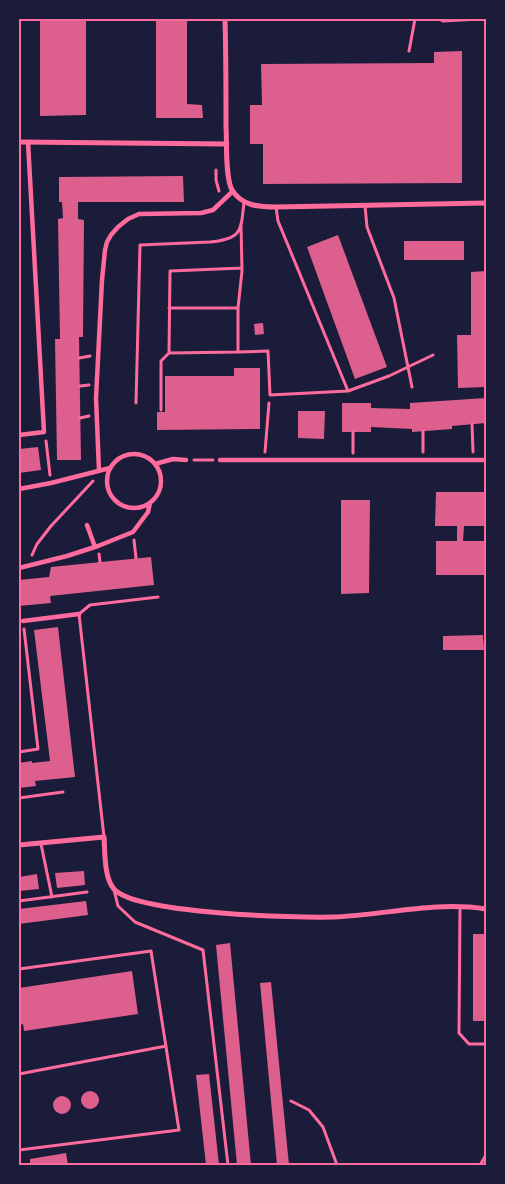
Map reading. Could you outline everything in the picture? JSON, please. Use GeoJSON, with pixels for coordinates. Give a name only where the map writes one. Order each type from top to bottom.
{"type":"FeatureCollection","features":[{"type":"Feature","properties":{"kind":"street"},"geometry":{"type":"LineString","coordinates":[[225,19],[228,179],[232,191],[244,202],[259,207],[486,204]]}},
{"type":"Feature","properties":{"kind":"street"},"geometry":{"type":"LineString","coordinates":[[19,142],[227,144]]}},
{"type":"Feature","properties":{"kind":"street"},"geometry":{"type":"LineString","coordinates":[[19,435],[44,432],[28,142]]}},
{"type":"Feature","properties":{"kind":"street"},"geometry":{"type":"LineString","coordinates":[[99,471],[96,398],[102,280],[107,242],[118,227],[128,219],[140,214],[201,213],[213,210],[232,191]]}},
{"type":"Feature","properties":{"kind":"street"},"geometry":{"type":"LineString","coordinates":[[140,454],[149,458],[155,464],[160,471],[160,489],[150,503],[142,507],[124,506],[110,494],[107,486],[107,477],[110,468],[123,456],[140,454]]}},
{"type":"Feature","properties":{"kind":"street"},"geometry":{"type":"LineString","coordinates":[[155,464],[173,459],[186,460]]}},
{"type":"Feature","properties":{"kind":"street"},"geometry":{"type":"LineString","coordinates":[[220,460],[486,460]]}},
{"type":"Feature","properties":{"kind":"street"},"geometry":{"type":"LineString","coordinates":[[19,490],[110,468]]}},
{"type":"Feature","properties":{"kind":"street"},"geometry":{"type":"LineString","coordinates":[[19,568],[67,556],[134,532],[148,512],[150,503]]}},
{"type":"Feature","properties":{"kind":"street"},"geometry":{"type":"LineString","coordinates":[[87,526],[95,547]]}},
{"type":"Feature","properties":{"kind":"street"},"geometry":{"type":"LineString","coordinates":[[23,621],[80,614]]}},
{"type":"Feature","properties":{"kind":"street"},"geometry":{"type":"LineString","coordinates":[[19,845],[104,837],[106,868],[110,883],[114,889],[122,895],[136,900],[172,907],[234,914],[335,917],[419,908],[460,907],[486,909]]}},
{"type":"Feature","properties":{"kind":"lane"},"geometry":{"type":"LineString","coordinates":[[238,352],[238,308],[242,268],[241,224],[244,202]]}},
{"type":"Feature","properties":{"kind":"lane"},"geometry":{"type":"LineString","coordinates":[[366,206],[368,227],[394,298],[412,388]]}},
{"type":"Feature","properties":{"kind":"lane"},"geometry":{"type":"LineString","coordinates":[[276,207],[278,221],[348,391]]}},
{"type":"Feature","properties":{"kind":"lane"},"geometry":{"type":"LineString","coordinates":[[136,403],[140,245],[221,241],[233,238],[241,224]]}},
{"type":"Feature","properties":{"kind":"lane"},"geometry":{"type":"LineString","coordinates":[[169,353],[170,271],[242,268]]}},
{"type":"Feature","properties":{"kind":"lane"},"geometry":{"type":"LineString","coordinates":[[169,308],[238,308]]}},
{"type":"Feature","properties":{"kind":"lane"},"geometry":{"type":"LineString","coordinates":[[161,410],[161,361],[169,353],[268,351],[270,395],[348,391],[389,376],[433,355]]}},
{"type":"Feature","properties":{"kind":"lane"},"geometry":{"type":"LineString","coordinates":[[104,837],[80,614],[90,605],[158,597]]}},
{"type":"Feature","properties":{"kind":"lane"},"geometry":{"type":"LineString","coordinates":[[41,843],[52,897]]}},
{"type":"Feature","properties":{"kind":"lane"},"geometry":{"type":"LineString","coordinates":[[114,889],[118,906],[135,922],[203,950],[228,1165]]}},
{"type":"Feature","properties":{"kind":"lane"},"geometry":{"type":"LineString","coordinates":[[19,901],[87,892]]}},
{"type":"Feature","properties":{"kind":"lane"},"geometry":{"type":"LineString","coordinates":[[460,907],[459,1033],[469,1044],[486,1044]]}},
{"type":"Feature","properties":{"kind":"lane"},"geometry":{"type":"LineString","coordinates":[[19,969],[151,951],[179,1130],[19,1150]]}},
{"type":"Feature","properties":{"kind":"lane"},"geometry":{"type":"LineString","coordinates":[[19,1074],[166,1046]]}},
{"type":"Feature","properties":{"kind":"path"},"geometry":{"type":"LineString","coordinates":[[409,51],[415,19]]}},
{"type":"Feature","properties":{"kind":"path"},"geometry":{"type":"LineString","coordinates":[[440,19],[443,22],[480,19]]}},
{"type":"Feature","properties":{"kind":"path"},"geometry":{"type":"LineString","coordinates":[[265,461],[270,395]]}},
{"type":"Feature","properties":{"kind":"path"},"geometry":{"type":"LineString","coordinates":[[472,424],[474,460]]}},
{"type":"Feature","properties":{"kind":"path"},"geometry":{"type":"LineString","coordinates":[[422,460],[423,431]]}},
{"type":"Feature","properties":{"kind":"path"},"geometry":{"type":"LineString","coordinates":[[44,432],[52,483]]}},
{"type":"Feature","properties":{"kind":"path"},"geometry":{"type":"LineString","coordinates":[[353,432],[354,461]]}},
{"type":"Feature","properties":{"kind":"path"},"geometry":{"type":"LineString","coordinates":[[186,460],[220,460]]}},
{"type":"Feature","properties":{"kind":"path"},"geometry":{"type":"LineString","coordinates":[[26,566],[37,544],[51,526],[91,484],[99,471]]}},
{"type":"Feature","properties":{"kind":"path"},"geometry":{"type":"LineString","coordinates":[[134,532],[136,558]]}},
{"type":"Feature","properties":{"kind":"path"},"geometry":{"type":"LineString","coordinates":[[19,752],[38,749],[23,621]]}},
{"type":"Feature","properties":{"kind":"path"},"geometry":{"type":"LineString","coordinates":[[19,798],[63,792]]}},
{"type":"Feature","properties":{"kind":"path"},"geometry":{"type":"LineString","coordinates":[[291,1101],[309,1110],[323,1127],[337,1165]]}},
{"type":"Feature","properties":{"kind":"path"},"geometry":{"type":"LineString","coordinates":[[480,1165],[486,1155]]}},
{"type":"Feature","properties":{"kind":"building"},"geometry":{"type":"Polygon","coordinates":[[[40,19],[86,19],[86,115],[40,116],[40,19]]]}},
{"type":"Feature","properties":{"kind":"building"},"geometry":{"type":"Polygon","coordinates":[[[156,19],[187,19],[187,104],[202,105],[203,118],[156,118],[156,19]]]}},
{"type":"Feature","properties":{"kind":"building"},"geometry":{"type":"Polygon","coordinates":[[[462,51],[462,183],[263,184],[263,144],[250,144],[250,105],[262,105],[261,64],[434,63],[434,52],[462,51]]]}},
{"type":"Feature","properties":{"kind":"building"},"geometry":{"type":"Polygon","coordinates":[[[183,176],[184,202],[78,202],[78,219],[84,220],[83,337],[79,337],[81,460],[57,460],[55,339],[60,339],[58,219],[63,218],[62,202],[59,202],[59,177],[183,176]]]}},
{"type":"Feature","properties":{"kind":"building"},"geometry":{"type":"Polygon","coordinates":[[[338,235],[387,367],[355,379],[307,247],[338,235]]]}},
{"type":"Feature","properties":{"kind":"building"},"geometry":{"type":"Polygon","coordinates":[[[404,241],[464,241],[464,260],[404,260],[404,241]]]}},
{"type":"Feature","properties":{"kind":"building"},"geometry":{"type":"Polygon","coordinates":[[[486,271],[486,387],[458,388],[457,335],[471,335],[471,272],[486,271]]]}},
{"type":"Feature","properties":{"kind":"building"},"geometry":{"type":"Polygon","coordinates":[[[263,323],[264,334],[255,335],[254,324],[263,323]]]}},
{"type":"Feature","properties":{"kind":"building"},"geometry":{"type":"Polygon","coordinates":[[[234,368],[260,368],[260,429],[157,430],[157,412],[165,412],[165,376],[234,376],[234,368]]]}},
{"type":"Feature","properties":{"kind":"building"},"geometry":{"type":"Polygon","coordinates":[[[486,398],[486,423],[452,426],[452,429],[412,432],[412,429],[371,427],[371,432],[342,432],[342,403],[371,403],[371,408],[410,409],[410,403],[486,398]]]}},
{"type":"Feature","properties":{"kind":"building"},"geometry":{"type":"Polygon","coordinates":[[[298,411],[325,411],[324,439],[298,438],[298,411]]]}},
{"type":"Feature","properties":{"kind":"building"},"geometry":{"type":"Polygon","coordinates":[[[38,447],[41,470],[19,473],[19,449],[38,447]]]}},
{"type":"Feature","properties":{"kind":"building"},"geometry":{"type":"Polygon","coordinates":[[[436,492],[486,492],[486,526],[464,526],[463,541],[486,541],[486,575],[436,575],[436,541],[457,541],[457,526],[435,526],[436,492]]]}},
{"type":"Feature","properties":{"kind":"building"},"geometry":{"type":"Polygon","coordinates":[[[341,500],[370,500],[369,593],[341,594],[341,500]]]}},
{"type":"Feature","properties":{"kind":"building"},"geometry":{"type":"Polygon","coordinates":[[[151,557],[154,585],[50,596],[51,603],[19,606],[19,580],[49,577],[51,567],[151,557]]]}},
{"type":"Feature","properties":{"kind":"building"},"geometry":{"type":"Polygon","coordinates":[[[58,627],[75,777],[35,781],[36,786],[19,788],[19,763],[50,761],[34,630],[58,627]]]}},
{"type":"Feature","properties":{"kind":"building"},"geometry":{"type":"Polygon","coordinates":[[[483,635],[484,650],[443,650],[443,636],[483,635]]]}},
{"type":"Feature","properties":{"kind":"building"},"geometry":{"type":"Polygon","coordinates":[[[84,871],[85,885],[57,888],[55,873],[84,871]]]}},
{"type":"Feature","properties":{"kind":"building"},"geometry":{"type":"Polygon","coordinates":[[[37,874],[39,889],[19,891],[19,877],[37,874]]]}},
{"type":"Feature","properties":{"kind":"building"},"geometry":{"type":"Polygon","coordinates":[[[86,901],[88,915],[19,924],[19,909],[86,901]]]}},
{"type":"Feature","properties":{"kind":"building"},"geometry":{"type":"Polygon","coordinates":[[[473,934],[486,934],[486,1021],[473,1021],[473,934]]]}},
{"type":"Feature","properties":{"kind":"building"},"geometry":{"type":"Polygon","coordinates":[[[230,943],[251,1165],[237,1165],[216,945],[230,943]]]}},
{"type":"Feature","properties":{"kind":"building"},"geometry":{"type":"Polygon","coordinates":[[[132,971],[138,1014],[24,1031],[23,1024],[19,1025],[19,988],[132,971]]]}},
{"type":"Feature","properties":{"kind":"building"},"geometry":{"type":"Polygon","coordinates":[[[271,982],[289,1165],[277,1165],[260,983],[271,982]]]}},
{"type":"Feature","properties":{"kind":"building"},"geometry":{"type":"Polygon","coordinates":[[[209,1074],[219,1165],[206,1165],[196,1075],[209,1074]]]}},
{"type":"Feature","properties":{"kind":"building"},"geometry":{"type":"Polygon","coordinates":[[[86,1091],[94,1091],[99,1096],[97,1107],[86,1109],[81,1104],[81,1096],[86,1091]]]}},
{"type":"Feature","properties":{"kind":"building"},"geometry":{"type":"Polygon","coordinates":[[[58,1096],[66,1096],[71,1101],[69,1112],[58,1114],[53,1109],[53,1101],[58,1096]]]}},
{"type":"Feature","properties":{"kind":"building"},"geometry":{"type":"Polygon","coordinates":[[[66,1153],[68,1165],[30,1165],[30,1159],[66,1153]]]}}]}
